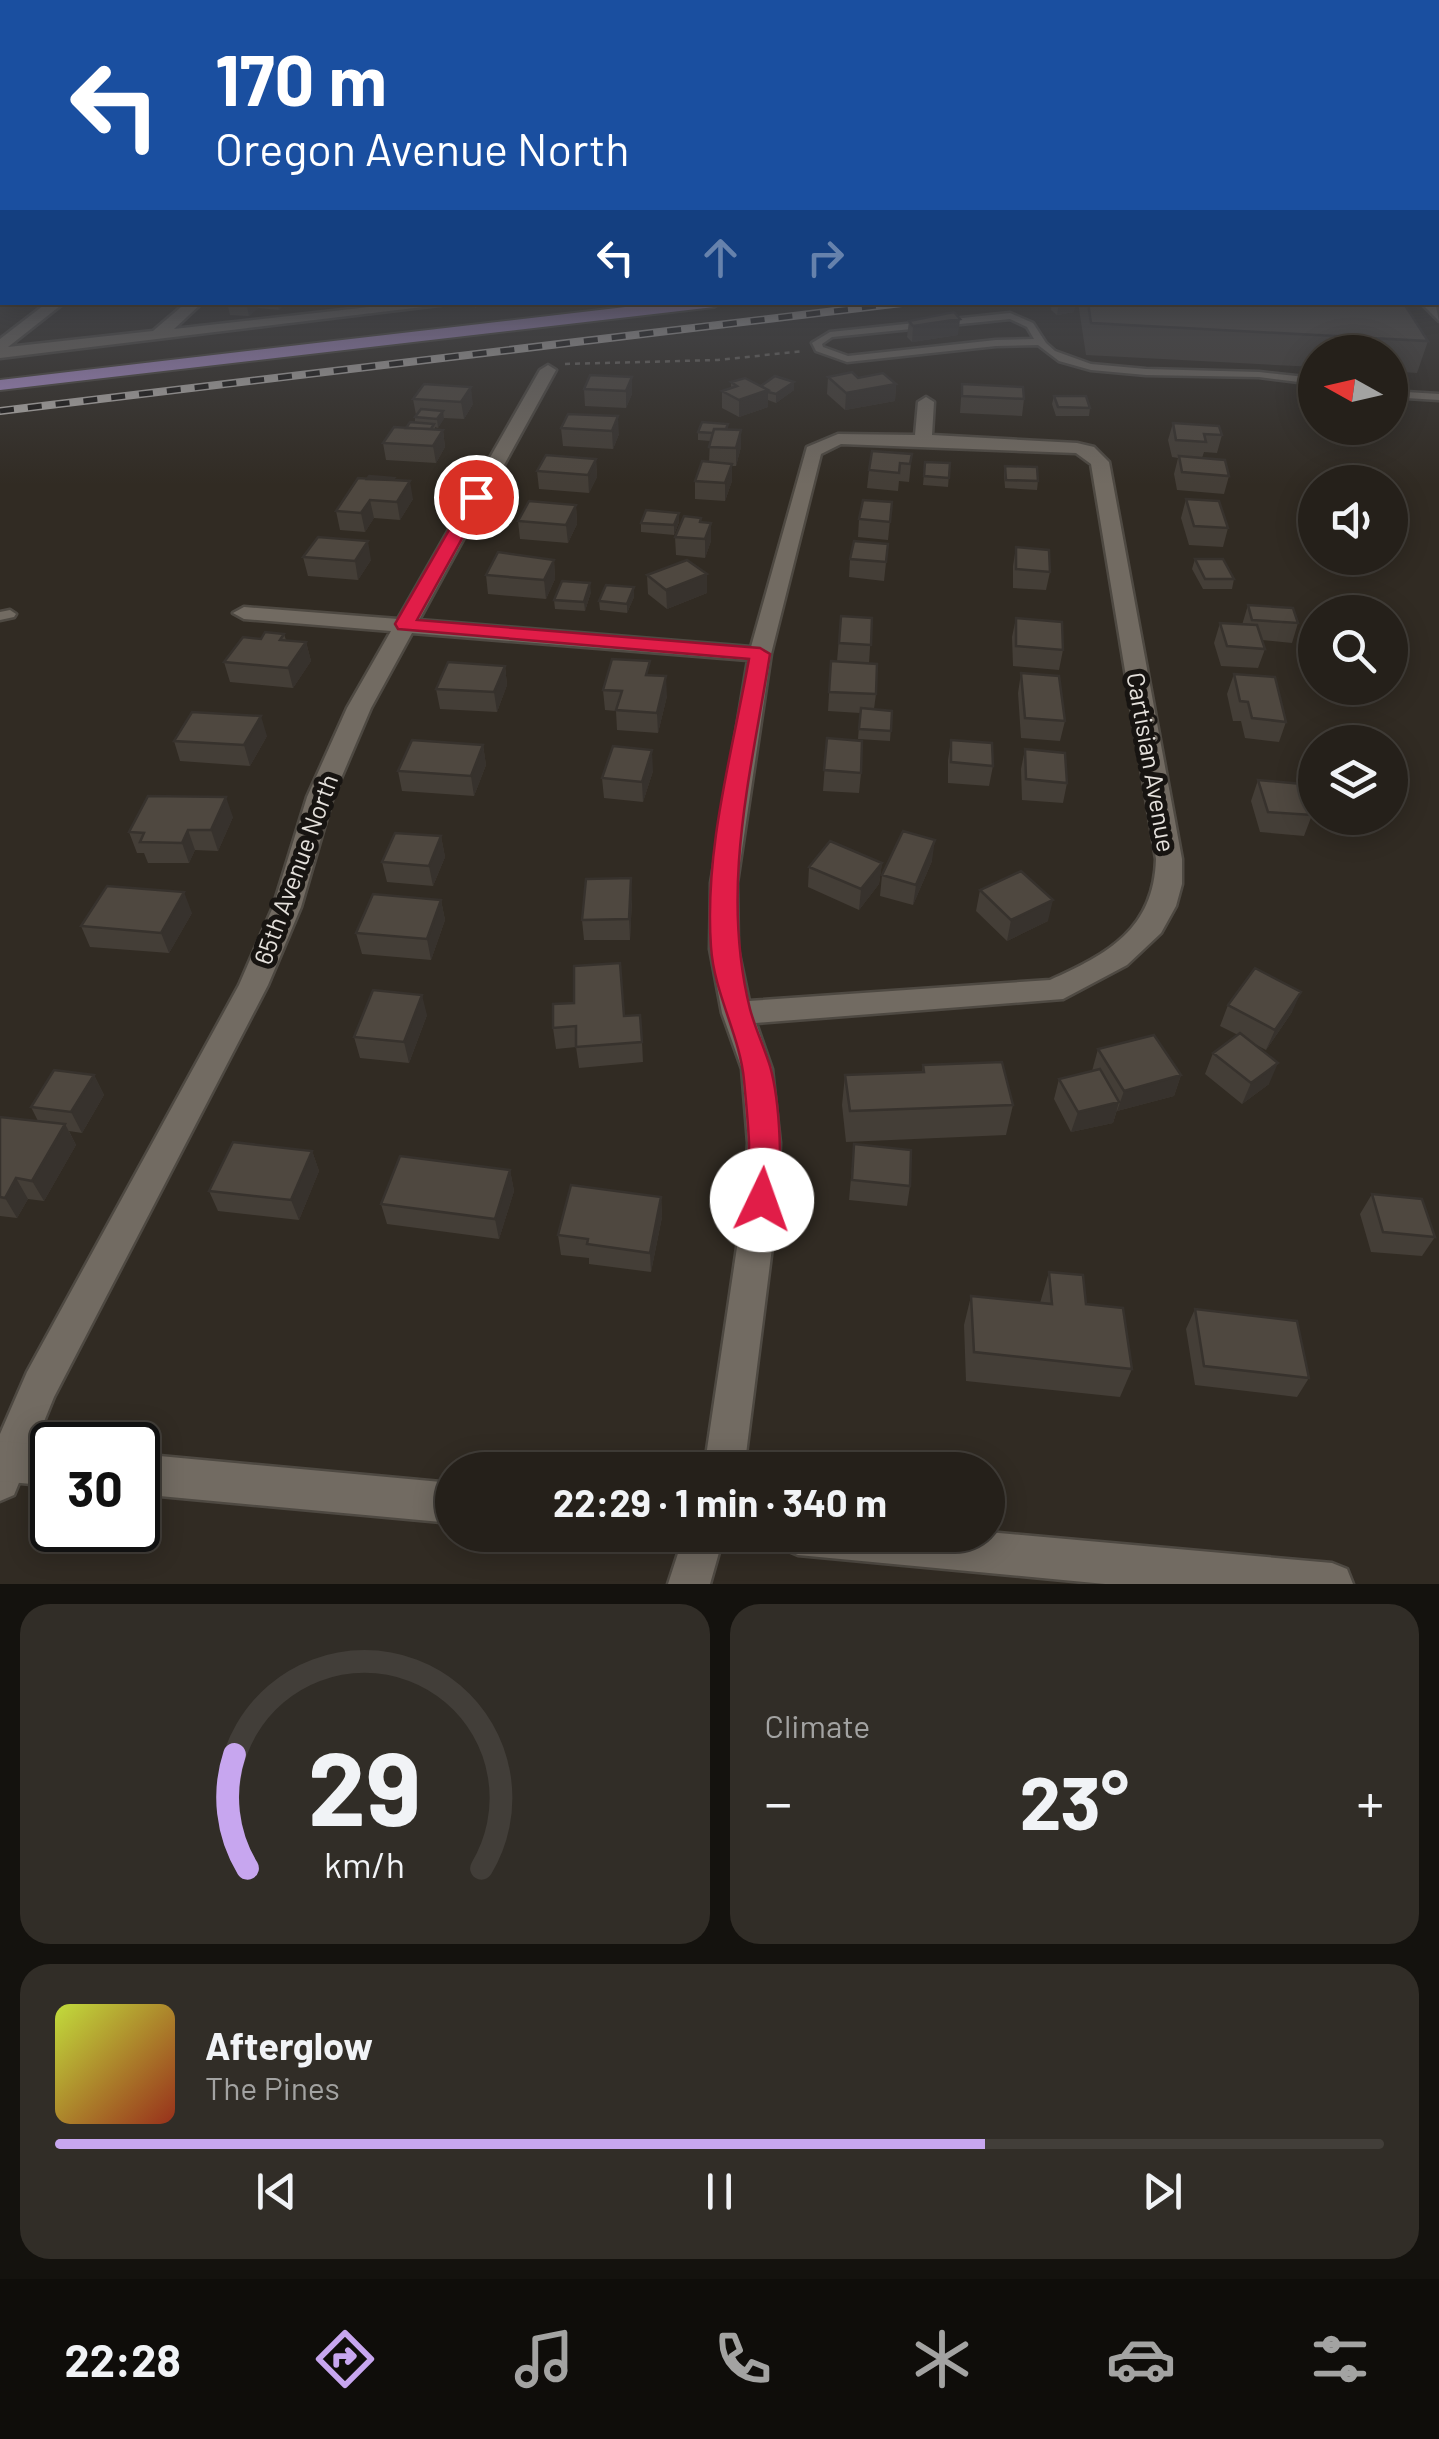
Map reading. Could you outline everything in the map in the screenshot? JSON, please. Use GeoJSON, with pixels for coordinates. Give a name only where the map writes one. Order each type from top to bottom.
{"type":"FeatureCollection","features":[{"type":"Feature","properties":{"kind":"highway"},"geometry":{"type":"LineString","coordinates":[[0,369],[281,337]]}},
{"type":"Feature","properties":{"kind":"highway"},"geometry":{"type":"LineString","coordinates":[[0,385],[414,337]]}},
{"type":"Feature","properties":{"kind":"street"},"geometry":{"type":"LineString","coordinates":[[0,350],[147,337]]}},
{"type":"Feature","properties":{"kind":"street","name":"65th Avenue North"},"geometry":{"type":"LineString","coordinates":[[3,1468],[40,1384],[253,986],[287,907],[337,753],[404,624],[548,370]]}},
{"type":"Feature","properties":{"kind":"street"},"geometry":{"type":"LineString","coordinates":[[924,440],[926,402]]}},
{"type":"Feature","properties":{"kind":"street","name":"Cartisian Avenue"},"geometry":{"type":"LineString","coordinates":[[737,1013],[1053,992],[1094,974],[1130,949],[1156,921],[1172,881],[1100,462],[1088,451],[924,440],[838,440],[813,451],[760,654]]}},
{"type":"Feature","properties":{"kind":"street"},"geometry":{"type":"LineString","coordinates":[[244,613],[760,654],[724,884],[724,949],[737,1013],[757,1070],[764,1143],[762,1200],[727,1452]]}},
{"type":"Feature","properties":{"kind":"street"},"geometry":{"type":"LineString","coordinates":[[3,1468],[30,1467]]}},
{"type":"Feature","properties":{"kind":"street"},"geometry":{"type":"LineString","coordinates":[[160,1476],[435,1501]]}},
{"type":"Feature","properties":{"kind":"street"},"geometry":{"type":"LineString","coordinates":[[690,1584],[699,1552]]}},
{"type":"Feature","properties":{"kind":"street"},"geometry":{"type":"LineString","coordinates":[[983,1552],[1332,1584]]}},
{"type":"Feature","properties":{"kind":"lane"},"geometry":{"type":"LineString","coordinates":[[823,337],[819,350],[830,356],[869,359],[996,343],[1042,342]]}},
{"type":"Feature","properties":{"kind":"lane"},"geometry":{"type":"LineString","coordinates":[[1038,337],[1048,350],[1071,362],[1117,369],[1298,379]]}},
{"type":"Feature","properties":{"kind":"lane"},"geometry":{"type":"LineString","coordinates":[[1114,356],[1117,369]]}},
{"type":"Feature","properties":{"kind":"lane"},"geometry":{"type":"LineString","coordinates":[[1408,396],[1439,397]]}},
{"type":"Feature","properties":{"kind":"path"},"geometry":{"type":"LineString","coordinates":[[548,370],[573,363],[718,360],[819,350]]}},
{"type":"Feature","properties":{"kind":"building"},"geometry":{"type":"Polygon","coordinates":[[[1408,337],[1425,337],[1428,341],[1408,340],[1408,337]]]}},
{"type":"Feature","properties":{"kind":"building"},"geometry":{"type":"Polygon","coordinates":[[[852,372],[858,378],[883,373],[896,384],[846,393],[828,377],[852,372]]]}},
{"type":"Feature","properties":{"kind":"building"},"geometry":{"type":"Polygon","coordinates":[[[590,375],[632,377],[626,391],[584,389],[590,375]]]}},
{"type":"Feature","properties":{"kind":"building"},"geometry":{"type":"Polygon","coordinates":[[[775,376],[794,382],[776,394],[768,392],[761,386],[775,376]]]}},
{"type":"Feature","properties":{"kind":"building"},"geometry":{"type":"Polygon","coordinates":[[[745,378],[768,390],[739,400],[722,391],[737,386],[731,382],[745,378]]]}},
{"type":"Feature","properties":{"kind":"building"},"geometry":{"type":"Polygon","coordinates":[[[424,384],[471,387],[461,402],[413,399],[424,384]]]}},
{"type":"Feature","properties":{"kind":"building"},"geometry":{"type":"Polygon","coordinates":[[[962,384],[1023,387],[1024,399],[962,396],[962,384]]]}},
{"type":"Feature","properties":{"kind":"building"},"geometry":{"type":"Polygon","coordinates":[[[1054,396],[1086,396],[1090,408],[1058,407],[1054,396]]]}},
{"type":"Feature","properties":{"kind":"building"},"geometry":{"type":"Polygon","coordinates":[[[421,409],[443,411],[437,419],[415,417],[421,409]]]}},
{"type":"Feature","properties":{"kind":"building"},"geometry":{"type":"Polygon","coordinates":[[[568,414],[618,416],[612,431],[561,428],[568,414]]]}},
{"type":"Feature","properties":{"kind":"building"},"geometry":{"type":"Polygon","coordinates":[[[410,422],[434,424],[431,429],[406,428],[410,422]]]}},
{"type":"Feature","properties":{"kind":"building"},"geometry":{"type":"Polygon","coordinates":[[[702,422],[728,424],[726,429],[714,429],[713,433],[698,432],[702,422]]]}},
{"type":"Feature","properties":{"kind":"building"},"geometry":{"type":"Polygon","coordinates":[[[1173,423],[1219,426],[1222,435],[1204,434],[1206,442],[1176,440],[1173,423]]]}},
{"type":"Feature","properties":{"kind":"building"},"geometry":{"type":"Polygon","coordinates":[[[394,427],[443,430],[433,446],[383,443],[394,427]]]}},
{"type":"Feature","properties":{"kind":"building"},"geometry":{"type":"Polygon","coordinates":[[[714,429],[741,430],[736,448],[709,447],[714,429]]]}},
{"type":"Feature","properties":{"kind":"building"},"geometry":{"type":"Polygon","coordinates":[[[872,451],[912,454],[910,464],[900,463],[899,473],[869,470],[872,451]]]}},
{"type":"Feature","properties":{"kind":"building"},"geometry":{"type":"Polygon","coordinates":[[[546,455],[596,459],[588,475],[537,471],[546,455]]]}},
{"type":"Feature","properties":{"kind":"building"},"geometry":{"type":"Polygon","coordinates":[[[1179,456],[1225,460],[1229,476],[1182,472],[1179,456]]]}},
{"type":"Feature","properties":{"kind":"building"},"geometry":{"type":"Polygon","coordinates":[[[702,461],[732,464],[725,483],[695,481],[702,461]]]}},
{"type":"Feature","properties":{"kind":"building"},"geometry":{"type":"Polygon","coordinates":[[[925,462],[950,463],[949,478],[924,476],[925,462]]]}},
{"type":"Feature","properties":{"kind":"building"},"geometry":{"type":"Polygon","coordinates":[[[1005,466],[1037,467],[1038,481],[1006,480],[1005,466]]]}},
{"type":"Feature","properties":{"kind":"building"},"geometry":{"type":"Polygon","coordinates":[[[369,476],[394,478],[367,479],[369,476]]]}},
{"type":"Feature","properties":{"kind":"building"},"geometry":{"type":"Polygon","coordinates":[[[358,478],[410,481],[397,502],[370,500],[361,513],[336,511],[358,478]]]}},
{"type":"Feature","properties":{"kind":"building"},"geometry":{"type":"Polygon","coordinates":[[[1186,499],[1219,501],[1228,528],[1194,526],[1186,499]]]}},
{"type":"Feature","properties":{"kind":"building"},"geometry":{"type":"Polygon","coordinates":[[[863,500],[892,502],[890,522],[859,519],[863,500]]]}},
{"type":"Feature","properties":{"kind":"building"},"geometry":{"type":"Polygon","coordinates":[[[529,501],[576,505],[566,525],[518,521],[529,501]]]}},
{"type":"Feature","properties":{"kind":"building"},"geometry":{"type":"Polygon","coordinates":[[[646,510],[679,513],[674,525],[641,523],[646,510]]]}},
{"type":"Feature","properties":{"kind":"building"},"geometry":{"type":"Polygon","coordinates":[[[684,516],[711,523],[705,539],[675,537],[684,516]]]}},
{"type":"Feature","properties":{"kind":"building"},"geometry":{"type":"Polygon","coordinates":[[[318,537],[368,541],[355,561],[303,557],[318,537]]]}},
{"type":"Feature","properties":{"kind":"building"},"geometry":{"type":"Polygon","coordinates":[[[854,541],[888,544],[886,562],[850,559],[854,541]]]}},
{"type":"Feature","properties":{"kind":"building"},"geometry":{"type":"Polygon","coordinates":[[[1016,547],[1049,550],[1050,572],[1016,569],[1016,547]]]}},
{"type":"Feature","properties":{"kind":"building"},"geometry":{"type":"Polygon","coordinates":[[[498,552],[554,560],[544,580],[486,575],[498,552]]]}},
{"type":"Feature","properties":{"kind":"building"},"geometry":{"type":"Polygon","coordinates":[[[1195,559],[1223,559],[1234,579],[1205,579],[1195,559]]]}},
{"type":"Feature","properties":{"kind":"building"},"geometry":{"type":"Polygon","coordinates":[[[687,560],[707,574],[666,590],[647,575],[687,560]]]}},
{"type":"Feature","properties":{"kind":"building"},"geometry":{"type":"Polygon","coordinates":[[[562,581],[590,583],[584,602],[554,600],[562,581]]]}},
{"type":"Feature","properties":{"kind":"building"},"geometry":{"type":"Polygon","coordinates":[[[606,585],[634,587],[627,604],[599,601],[606,585]]]}},
{"type":"Feature","properties":{"kind":"building"},"geometry":{"type":"Polygon","coordinates":[[[1248,605],[1293,608],[1298,623],[1252,620],[1248,605]]]}},
{"type":"Feature","properties":{"kind":"building"},"geometry":{"type":"Polygon","coordinates":[[[841,616],[872,618],[871,645],[839,643],[841,616]]]}},
{"type":"Feature","properties":{"kind":"building"},"geometry":{"type":"Polygon","coordinates":[[[1016,618],[1062,622],[1063,650],[1016,646],[1016,618]]]}},
{"type":"Feature","properties":{"kind":"building"},"geometry":{"type":"Polygon","coordinates":[[[1220,623],[1257,625],[1265,649],[1227,646],[1220,623]]]}},
{"type":"Feature","properties":{"kind":"building"},"geometry":{"type":"Polygon","coordinates":[[[265,632],[284,634],[280,640],[306,642],[288,668],[224,662],[243,637],[261,639],[265,632]]]}},
{"type":"Feature","properties":{"kind":"building"},"geometry":{"type":"Polygon","coordinates":[[[612,659],[650,661],[646,675],[666,676],[657,713],[616,710],[622,691],[603,690],[612,659]]]}},
{"type":"Feature","properties":{"kind":"building"},"geometry":{"type":"Polygon","coordinates":[[[831,661],[877,664],[876,694],[829,692],[831,661]]]}},
{"type":"Feature","properties":{"kind":"building"},"geometry":{"type":"Polygon","coordinates":[[[448,662],[505,666],[494,692],[436,689],[448,662]]]}},
{"type":"Feature","properties":{"kind":"building"},"geometry":{"type":"Polygon","coordinates":[[[1021,673],[1059,676],[1065,721],[1025,718],[1021,673]]]}},
{"type":"Feature","properties":{"kind":"building"},"geometry":{"type":"Polygon","coordinates":[[[1234,674],[1275,677],[1286,722],[1252,718],[1248,702],[1240,701],[1234,674]]]}},
{"type":"Feature","properties":{"kind":"building"},"geometry":{"type":"Polygon","coordinates":[[[861,708],[892,711],[891,731],[859,729],[861,708]]]}},
{"type":"Feature","properties":{"kind":"building"},"geometry":{"type":"Polygon","coordinates":[[[192,712],[261,716],[244,745],[174,741],[192,712]]]}},
{"type":"Feature","properties":{"kind":"building"},"geometry":{"type":"Polygon","coordinates":[[[827,738],[862,741],[861,773],[824,770],[827,738]]]}},
{"type":"Feature","properties":{"kind":"building"},"geometry":{"type":"Polygon","coordinates":[[[412,740],[483,745],[471,776],[398,771],[412,740]]]}},
{"type":"Feature","properties":{"kind":"building"},"geometry":{"type":"Polygon","coordinates":[[[951,740],[992,743],[993,766],[951,762],[951,740]]]}},
{"type":"Feature","properties":{"kind":"building"},"geometry":{"type":"Polygon","coordinates":[[[613,746],[652,750],[642,782],[602,778],[613,746]]]}},
{"type":"Feature","properties":{"kind":"building"},"geometry":{"type":"Polygon","coordinates":[[[1025,749],[1065,753],[1067,783],[1026,779],[1025,749]]]}},
{"type":"Feature","properties":{"kind":"building"},"geometry":{"type":"Polygon","coordinates":[[[1258,780],[1298,784],[1298,814],[1268,812],[1258,780]]]}},
{"type":"Feature","properties":{"kind":"building"},"geometry":{"type":"Polygon","coordinates":[[[148,796],[226,797],[211,830],[188,830],[182,843],[140,842],[144,833],[129,832],[148,796]]]}},
{"type":"Feature","properties":{"kind":"building"},"geometry":{"type":"Polygon","coordinates":[[[903,831],[935,840],[916,885],[882,875],[903,831]]]}},
{"type":"Feature","properties":{"kind":"building"},"geometry":{"type":"Polygon","coordinates":[[[395,833],[441,836],[429,866],[382,862],[395,833]]]}},
{"type":"Feature","properties":{"kind":"building"},"geometry":{"type":"Polygon","coordinates":[[[830,841],[882,863],[861,889],[809,867],[830,841]]]}},
{"type":"Feature","properties":{"kind":"building"},"geometry":{"type":"Polygon","coordinates":[[[1021,871],[1053,900],[1011,920],[980,890],[1021,871]]]}},
{"type":"Feature","properties":{"kind":"building"},"geometry":{"type":"Polygon","coordinates":[[[631,878],[629,919],[582,920],[586,879],[631,878]]]}},
{"type":"Feature","properties":{"kind":"building"},"geometry":{"type":"Polygon","coordinates":[[[107,886],[184,892],[161,933],[81,926],[107,886]]]}},
{"type":"Feature","properties":{"kind":"building"},"geometry":{"type":"Polygon","coordinates":[[[373,894],[441,900],[427,939],[356,933],[373,894]]]}},
{"type":"Feature","properties":{"kind":"building"},"geometry":{"type":"Polygon","coordinates":[[[620,963],[624,1016],[640,1015],[642,1042],[576,1047],[576,1026],[553,1028],[553,1004],[574,1003],[574,966],[620,963]]]}},
{"type":"Feature","properties":{"kind":"building"},"geometry":{"type":"Polygon","coordinates":[[[1255,968],[1301,992],[1275,1030],[1228,1005],[1255,968]]]}},
{"type":"Feature","properties":{"kind":"building"},"geometry":{"type":"Polygon","coordinates":[[[373,990],[422,995],[404,1042],[354,1037],[373,990]]]}},
{"type":"Feature","properties":{"kind":"building"},"geometry":{"type":"Polygon","coordinates":[[[1240,1033],[1278,1063],[1251,1083],[1213,1053],[1240,1033]]]}},
{"type":"Feature","properties":{"kind":"building"},"geometry":{"type":"Polygon","coordinates":[[[1154,1035],[1181,1075],[1124,1091],[1098,1049],[1154,1035]]]}},
{"type":"Feature","properties":{"kind":"building"},"geometry":{"type":"Polygon","coordinates":[[[1002,1062],[1013,1105],[850,1111],[845,1075],[924,1072],[923,1065],[1002,1062]]]}},
{"type":"Feature","properties":{"kind":"building"},"geometry":{"type":"Polygon","coordinates":[[[1100,1069],[1119,1102],[1078,1112],[1059,1079],[1100,1069]]]}},
{"type":"Feature","properties":{"kind":"building"},"geometry":{"type":"Polygon","coordinates":[[[54,1070],[94,1075],[71,1112],[31,1107],[54,1070]]]}},
{"type":"Feature","properties":{"kind":"building"},"geometry":{"type":"Polygon","coordinates":[[[0,1117],[65,1124],[32,1181],[16,1178],[5,1198],[0,1197],[0,1117]]]}},
{"type":"Feature","properties":{"kind":"building"},"geometry":{"type":"Polygon","coordinates":[[[233,1142],[312,1151],[291,1200],[209,1191],[233,1142]]]}},
{"type":"Feature","properties":{"kind":"building"},"geometry":{"type":"Polygon","coordinates":[[[854,1144],[911,1150],[910,1186],[852,1180],[854,1144]]]}},
{"type":"Feature","properties":{"kind":"building"},"geometry":{"type":"Polygon","coordinates":[[[400,1156],[510,1170],[495,1219],[381,1204],[400,1156]]]}},
{"type":"Feature","properties":{"kind":"building"},"geometry":{"type":"Polygon","coordinates":[[[571,1185],[661,1197],[650,1253],[587,1244],[588,1239],[558,1235],[571,1185]]]}},
{"type":"Feature","properties":{"kind":"building"},"geometry":{"type":"Polygon","coordinates":[[[1372,1194],[1422,1199],[1435,1237],[1383,1232],[1372,1194]]]}},
{"type":"Feature","properties":{"kind":"building"},"geometry":{"type":"Polygon","coordinates":[[[1049,1272],[1083,1275],[1086,1304],[1123,1308],[1132,1369],[974,1352],[971,1296],[1052,1304],[1049,1272]]]}},
{"type":"Feature","properties":{"kind":"building"},"geometry":{"type":"Polygon","coordinates":[[[1195,1309],[1297,1321],[1309,1378],[1204,1366],[1195,1309]]]}},
{"type":"Feature","properties":{"kind":"railway"},"geometry":{"type":"LineString","coordinates":[[0,411],[618,337]]}},
{"type":"Feature","properties":{"kind":"route"},"geometry":{"type":"LineString","coordinates":[[476,497],[404,624],[760,654],[731,823],[724,884],[724,949],[737,1013],[757,1070],[764,1143],[762,1200]]}}]}
